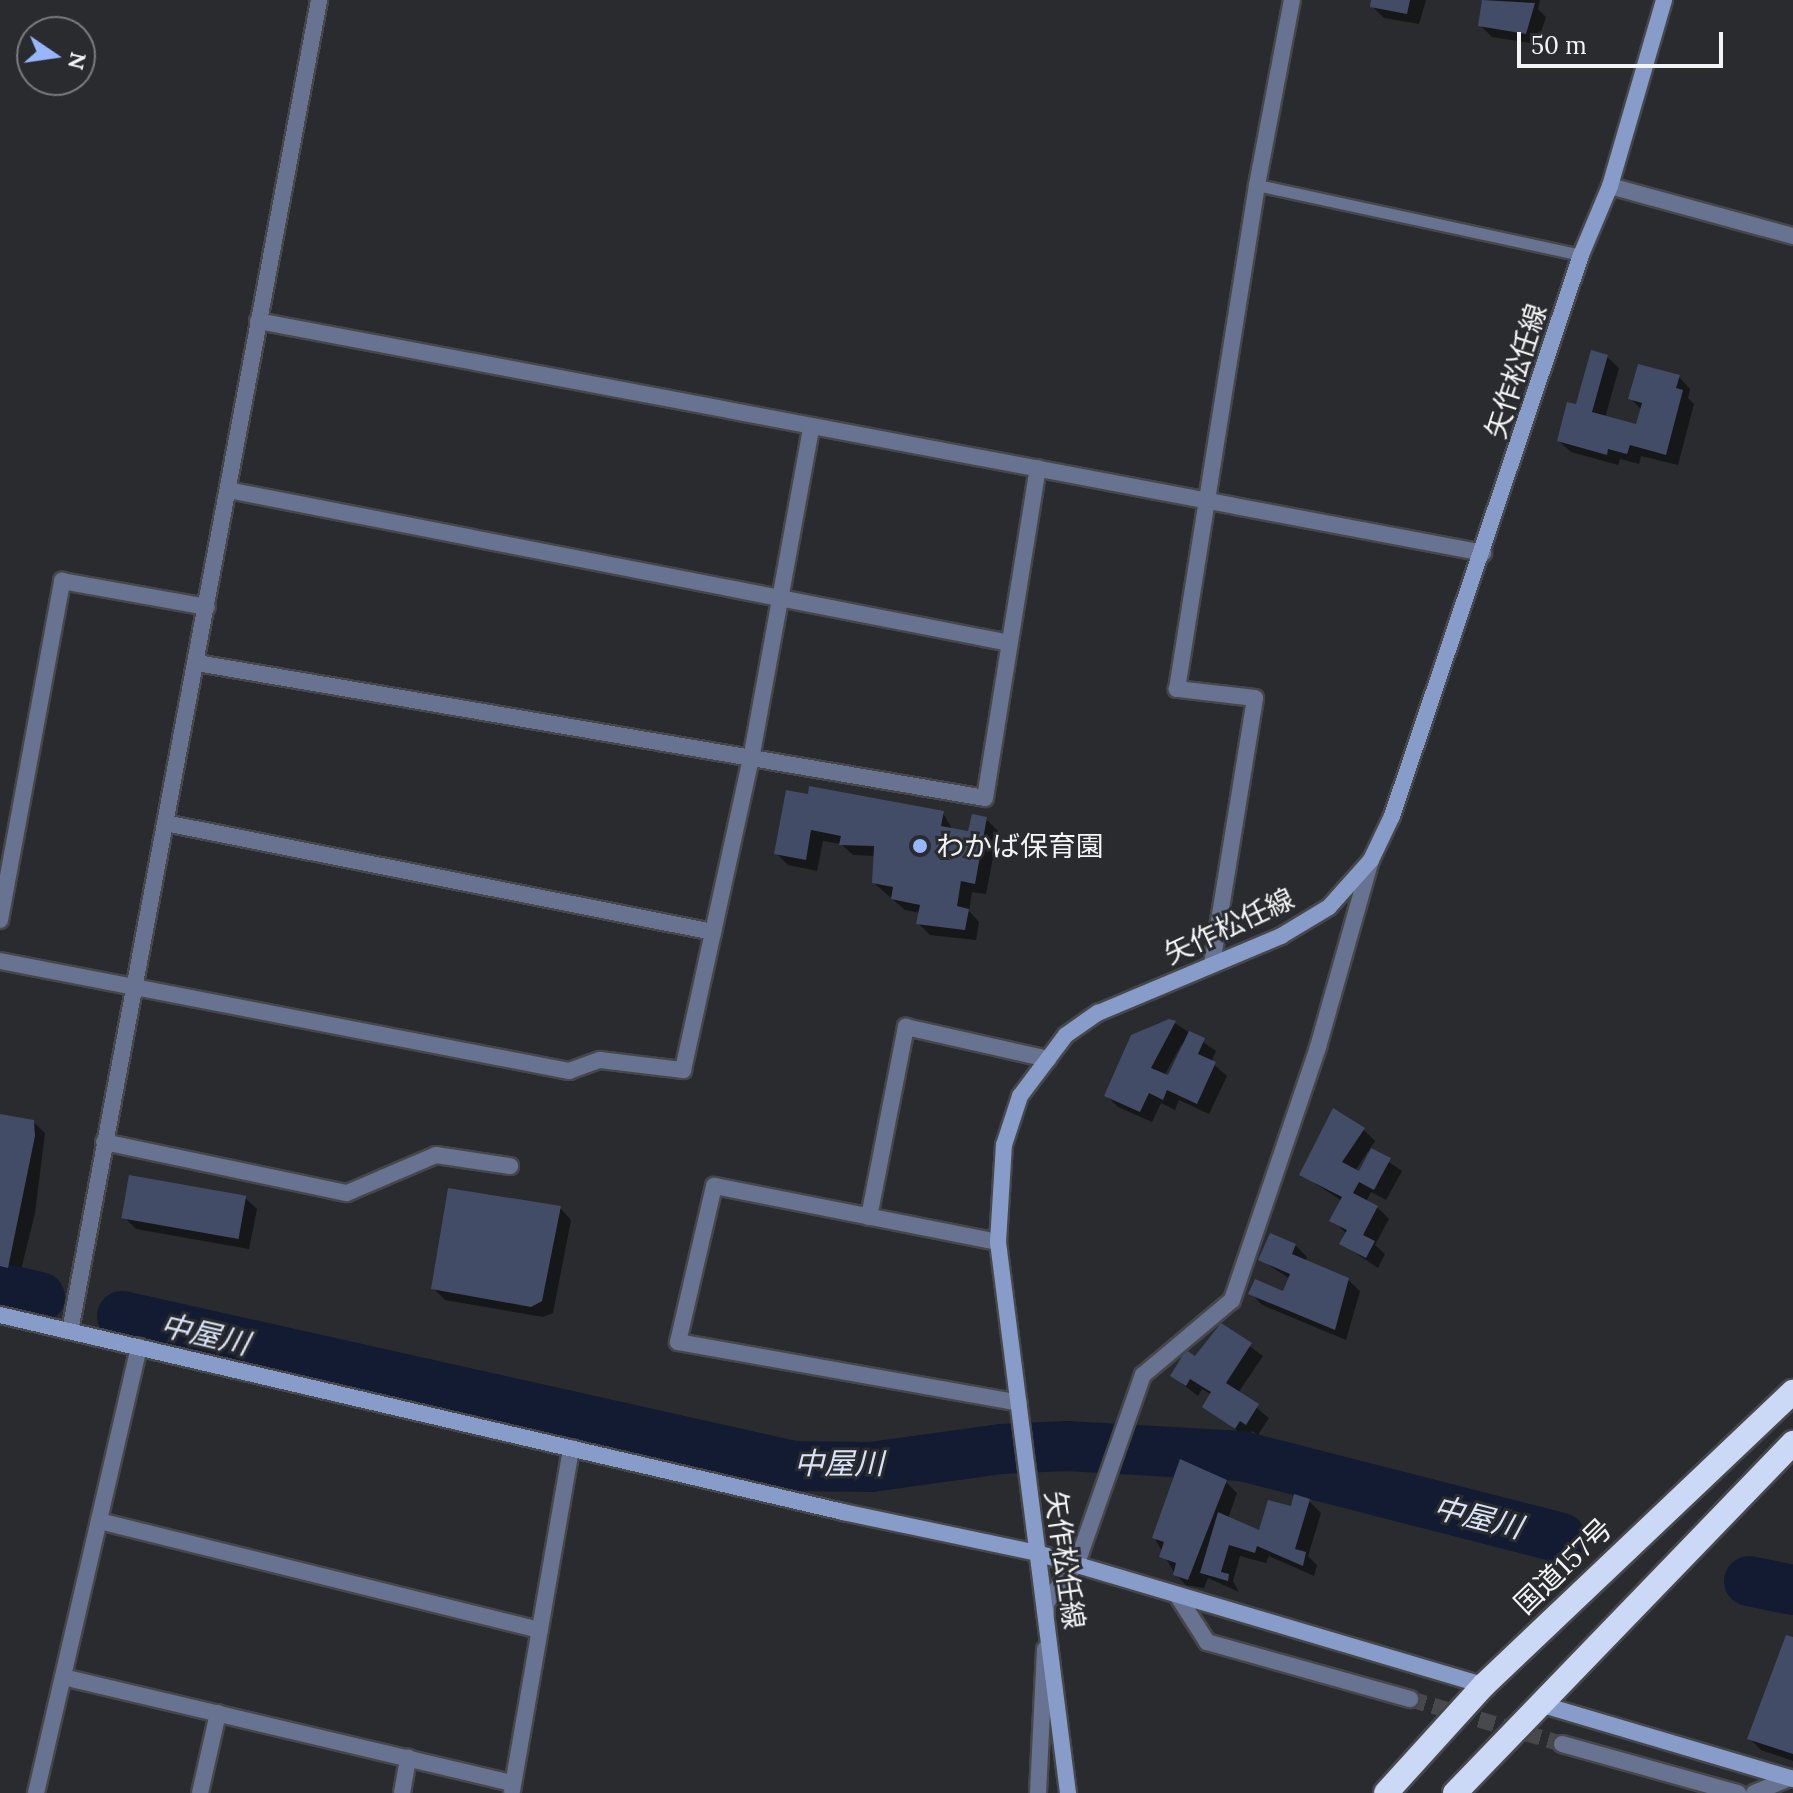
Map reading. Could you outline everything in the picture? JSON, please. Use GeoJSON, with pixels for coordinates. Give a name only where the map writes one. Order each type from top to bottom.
{"type":"FeatureCollection","features":[{"type":"Feature","properties":{"kind":"highway","name":"国道157号"},"geometry":{"type":"LineString","coordinates":[[1386,1793],[1484,1685],[1793,1392]]}},
{"type":"Feature","properties":{"kind":"highway"},"geometry":{"type":"LineString","coordinates":[[1455,1793],[1793,1443]]}},
{"type":"Feature","properties":{"kind":"main road","name":"矢作松任線"},"geometry":{"type":"LineString","coordinates":[[1068,1793],[998,1242],[1004,1145],[1020,1096],[1066,1035],[1098,1013],[1281,936],[1329,907],[1371,860],[1392,816],[1581,255],[1610,186],[1664,0]]}},
{"type":"Feature","properties":{"kind":"main road"},"geometry":{"type":"LineString","coordinates":[[0,1315],[1037,1553],[1484,1685]]}},
{"type":"Feature","properties":{"kind":"main road"},"geometry":{"type":"LineString","coordinates":[[1540,1704],[1789,1783]]}},
{"type":"Feature","properties":{"kind":"street"},"geometry":{"type":"LineString","coordinates":[[70,1331],[319,0]]}},
{"type":"Feature","properties":{"kind":"street"},"geometry":{"type":"LineString","coordinates":[[1212,964],[1255,698],[1177,689],[1257,185],[1292,0]]}},
{"type":"Feature","properties":{"kind":"street"},"geometry":{"type":"LineString","coordinates":[[1610,186],[1793,236]]}},
{"type":"Feature","properties":{"kind":"street"},"geometry":{"type":"LineString","coordinates":[[258,321],[1483,553]]}},
{"type":"Feature","properties":{"kind":"street"},"geometry":{"type":"LineString","coordinates":[[0,961],[133,984],[569,1071],[600,1060],[683,1070],[751,759],[811,428]]}},
{"type":"Feature","properties":{"kind":"street"},"geometry":{"type":"LineString","coordinates":[[197,663],[985,798],[1038,468]]}},
{"type":"Feature","properties":{"kind":"street"},"geometry":{"type":"LineString","coordinates":[[228,490],[1009,643]]}},
{"type":"Feature","properties":{"kind":"street"},"geometry":{"type":"LineString","coordinates":[[0,920],[62,581],[207,607]]}},
{"type":"Feature","properties":{"kind":"street"},"geometry":{"type":"LineString","coordinates":[[165,823],[713,932]]}},
{"type":"Feature","properties":{"kind":"street"},"geometry":{"type":"LineString","coordinates":[[1038,1793],[1046,1603],[1077,1563],[1143,1375],[1232,1300],[1318,1047],[1371,860]]}},
{"type":"Feature","properties":{"kind":"street"},"geometry":{"type":"LineString","coordinates":[[869,1217],[906,1027],[1048,1059]]}},
{"type":"Feature","properties":{"kind":"street"},"geometry":{"type":"LineString","coordinates":[[104,1142],[347,1193],[436,1155],[510,1166]]}},
{"type":"Feature","properties":{"kind":"street"},"geometry":{"type":"LineString","coordinates":[[998,1242],[714,1186],[678,1342],[1019,1410]]}},
{"type":"Feature","properties":{"kind":"street"},"geometry":{"type":"LineString","coordinates":[[36,1793],[139,1347]]}},
{"type":"Feature","properties":{"kind":"street"},"geometry":{"type":"LineString","coordinates":[[63,1677],[408,1758],[512,1788],[571,1448]]}},
{"type":"Feature","properties":{"kind":"street"},"geometry":{"type":"LineString","coordinates":[[99,1521],[540,1630]]}},
{"type":"Feature","properties":{"kind":"street"},"geometry":{"type":"LineString","coordinates":[[1177,1595],[1207,1642],[1410,1699]]}},
{"type":"Feature","properties":{"kind":"street"},"geometry":{"type":"LineString","coordinates":[[200,1793],[218,1713]]}},
{"type":"Feature","properties":{"kind":"street"},"geometry":{"type":"LineString","coordinates":[[1562,1744],[1738,1793]]}},
{"type":"Feature","properties":{"kind":"street"},"geometry":{"type":"LineString","coordinates":[[402,1793],[408,1758]]}},
{"type":"Feature","properties":{"kind":"street"},"geometry":{"type":"LineString","coordinates":[[1754,1793],[1789,1783]]}},
{"type":"Feature","properties":{"kind":"lane"},"geometry":{"type":"LineString","coordinates":[[1257,185],[1581,255]]}},
{"type":"Feature","properties":{"kind":"building"},"geometry":{"type":"Polygon","coordinates":[[[1371,0],[1410,0],[1407,14],[1370,7],[1371,0]]]}},
{"type":"Feature","properties":{"kind":"building"},"geometry":{"type":"Polygon","coordinates":[[[1482,0],[1535,3],[1526,34],[1478,26],[1482,0]]]}},
{"type":"Feature","properties":{"kind":"building"},"geometry":{"type":"Polygon","coordinates":[[[1591,350],[1608,355],[1592,412],[1636,424],[1642,403],[1628,399],[1638,364],[1680,375],[1676,388],[1683,390],[1666,455],[1630,445],[1627,454],[1608,449],[1607,455],[1557,441],[1567,402],[1576,404],[1591,350]]]}},
{"type":"Feature","properties":{"kind":"building"},"geometry":{"type":"Polygon","coordinates":[[[809,786],[944,811],[941,826],[968,831],[972,814],[987,817],[975,884],[961,881],[957,906],[969,909],[965,930],[916,924],[920,905],[891,899],[893,887],[872,883],[874,846],[839,845],[841,836],[811,830],[806,860],[774,854],[786,790],[808,794],[809,786]]]}},
{"type":"Feature","properties":{"kind":"building"},"geometry":{"type":"Polygon","coordinates":[[[1169,1019],[1176,1021],[1151,1068],[1168,1075],[1189,1031],[1205,1038],[1198,1054],[1216,1062],[1197,1104],[1167,1090],[1163,1100],[1149,1093],[1140,1112],[1104,1096],[1131,1035],[1169,1019]]]}},
{"type":"Feature","properties":{"kind":"building"},"geometry":{"type":"Polygon","coordinates":[[[1333,1108],[1365,1128],[1342,1162],[1359,1171],[1371,1148],[1391,1158],[1374,1190],[1359,1182],[1353,1193],[1378,1206],[1363,1235],[1375,1241],[1366,1258],[1339,1244],[1347,1230],[1329,1221],[1342,1197],[1299,1175],[1333,1108]]]}},
{"type":"Feature","properties":{"kind":"building"},"geometry":{"type":"Polygon","coordinates":[[[0,1114],[34,1120],[35,1136],[8,1268],[0,1266],[0,1114]]]}},
{"type":"Feature","properties":{"kind":"building"},"geometry":{"type":"Polygon","coordinates":[[[129,1175],[246,1196],[239,1239],[121,1218],[129,1175]]]}},
{"type":"Feature","properties":{"kind":"building"},"geometry":{"type":"Polygon","coordinates":[[[448,1188],[561,1206],[542,1301],[531,1307],[431,1289],[448,1188]]]}},
{"type":"Feature","properties":{"kind":"building"},"geometry":{"type":"Polygon","coordinates":[[[1270,1233],[1296,1244],[1292,1254],[1349,1278],[1335,1330],[1248,1294],[1255,1279],[1283,1291],[1290,1274],[1258,1260],[1270,1233]]]}},
{"type":"Feature","properties":{"kind":"building"},"geometry":{"type":"Polygon","coordinates":[[[1221,1323],[1252,1343],[1226,1383],[1259,1404],[1246,1425],[1240,1421],[1235,1429],[1202,1407],[1211,1392],[1190,1379],[1186,1386],[1170,1376],[1186,1350],[1195,1356],[1221,1323]]]}},
{"type":"Feature","properties":{"kind":"building"},"geometry":{"type":"Polygon","coordinates":[[[1180,1459],[1227,1480],[1188,1580],[1173,1575],[1176,1563],[1159,1557],[1164,1542],[1152,1538],[1180,1459]]]}},
{"type":"Feature","properties":{"kind":"building"},"geometry":{"type":"Polygon","coordinates":[[[1294,1494],[1310,1499],[1295,1549],[1306,1552],[1303,1566],[1257,1546],[1255,1553],[1229,1545],[1221,1572],[1229,1574],[1228,1581],[1200,1573],[1218,1512],[1259,1530],[1268,1500],[1291,1506],[1294,1494]]]}},
{"type":"Feature","properties":{"kind":"building"},"geometry":{"type":"Polygon","coordinates":[[[1786,1635],[1793,1637],[1793,1754],[1747,1739],[1786,1635]]]}},
{"type":"Feature","properties":{"kind":"waterway","name":"中屋川"},"geometry":{"type":"LineString","coordinates":[[0,1288],[40,1297]]}},
{"type":"Feature","properties":{"kind":"waterway","name":"中屋川"},"geometry":{"type":"LineString","coordinates":[[122,1316],[794,1466],[871,1467],[1001,1449],[1067,1446],[1242,1456],[1561,1538]]}},
{"type":"Feature","properties":{"kind":"waterway","name":"中屋川"},"geometry":{"type":"LineString","coordinates":[[1749,1581],[1793,1590]]}},
{"type":"Feature","properties":{"kind":"tunnel"},"geometry":{"type":"LineString","coordinates":[[1410,1699],[1562,1744]]}},
{"type":"Feature","properties":{"kind":"place","name":"わかば保育園"},"geometry":{"type":"Point","coordinates":[920,846]}}]}
